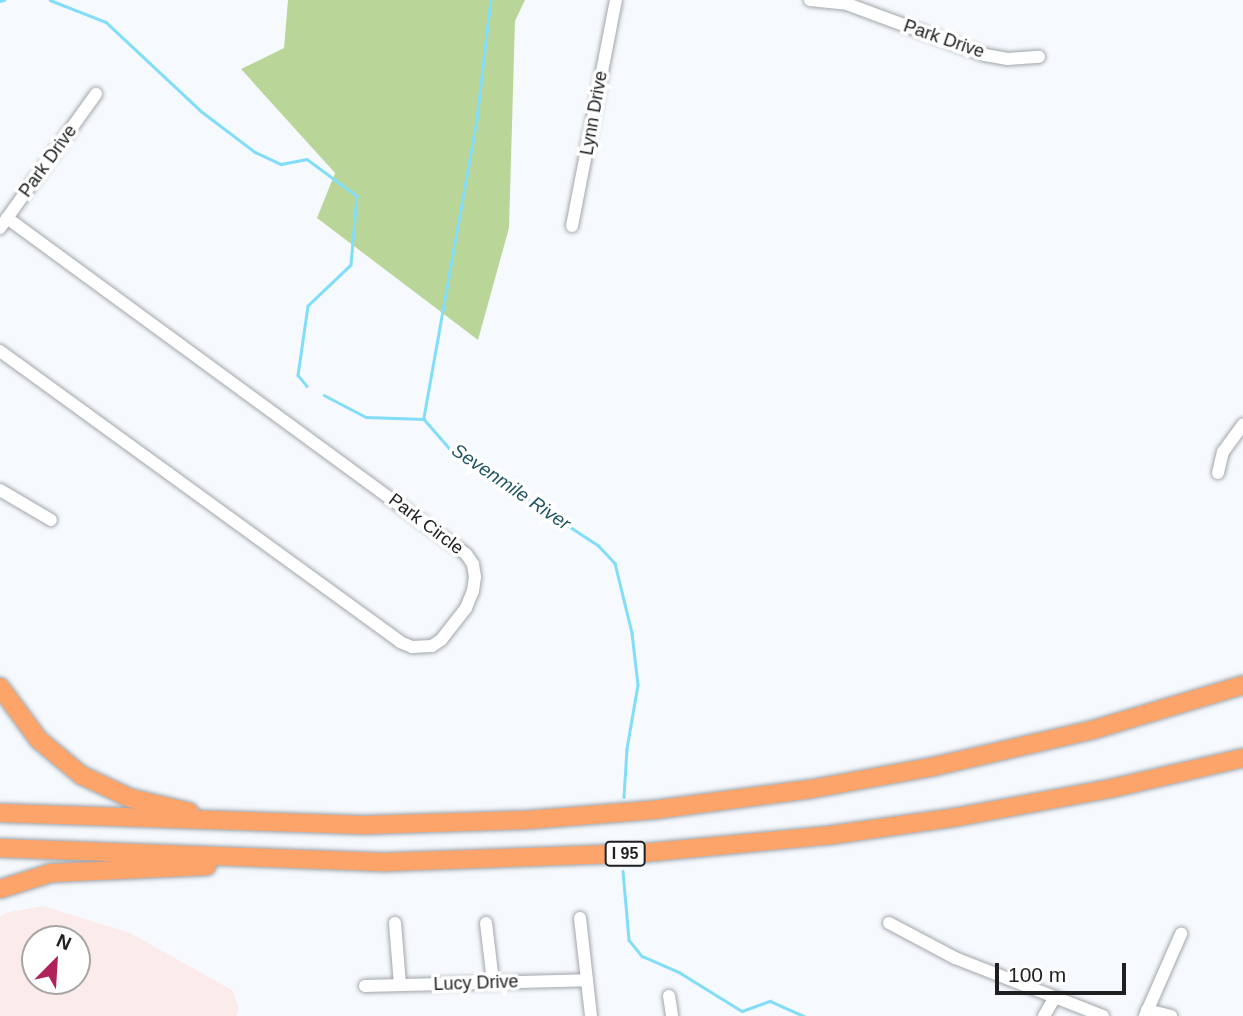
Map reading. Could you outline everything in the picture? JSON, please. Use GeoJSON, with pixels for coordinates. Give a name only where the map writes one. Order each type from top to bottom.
{"type":"FeatureCollection","features":[{"type":"Feature","properties":{"kind":"highway"},"geometry":{"type":"LineString","coordinates":[[0,813],[248,823],[397,824],[526,820],[748,798],[874,778],[999,752],[1122,721],[1243,685]]}},
{"type":"Feature","properties":{"kind":"highway"},"geometry":{"type":"LineString","coordinates":[[0,687],[39,740],[58,758],[89,779],[139,801],[248,823]]}},
{"type":"Feature","properties":{"kind":"highway","name":"I 95"},"geometry":{"type":"LineString","coordinates":[[0,848],[271,859],[483,861],[599,856],[758,843],[999,810],[1243,758]]}},
{"type":"Feature","properties":{"kind":"highway"},"geometry":{"type":"LineString","coordinates":[[0,889],[51,873],[192,867],[271,859]]}},
{"type":"Feature","properties":{"kind":"street","name":"Lynn Drive"},"geometry":{"type":"LineString","coordinates":[[572,226],[616,0]]}},
{"type":"Feature","properties":{"kind":"street","name":"Park Drive"},"geometry":{"type":"LineString","coordinates":[[810,0],[847,4],[985,55],[1008,60],[1039,57]]}},
{"type":"Feature","properties":{"kind":"street","name":"Park Drive"},"geometry":{"type":"LineString","coordinates":[[4,223],[96,94]]}},
{"type":"Feature","properties":{"kind":"street","name":"Park Circle"},"geometry":{"type":"LineString","coordinates":[[0,351],[400,642],[412,647],[432,646],[441,640],[466,608],[473,592],[475,577],[473,564],[466,554],[4,223]]}},
{"type":"Feature","properties":{"kind":"street"},"geometry":{"type":"LineString","coordinates":[[1218,473],[1223,452],[1243,424]]}},
{"type":"Feature","properties":{"kind":"street"},"geometry":{"type":"LineString","coordinates":[[0,490],[51,520]]}},
{"type":"Feature","properties":{"kind":"street"},"geometry":{"type":"LineString","coordinates":[[580,918],[591,1016]]}},
{"type":"Feature","properties":{"kind":"street"},"geometry":{"type":"LineString","coordinates":[[395,923],[400,985]]}},
{"type":"Feature","properties":{"kind":"street"},"geometry":{"type":"LineString","coordinates":[[486,923],[493,982]]}},
{"type":"Feature","properties":{"kind":"street"},"geometry":{"type":"LineString","coordinates":[[890,923],[956,958],[1103,1016]]}},
{"type":"Feature","properties":{"kind":"street"},"geometry":{"type":"LineString","coordinates":[[1171,1016],[1146,1013],[1181,934]]}},
{"type":"Feature","properties":{"kind":"street","name":"Lucy Drive"},"geometry":{"type":"LineString","coordinates":[[365,986],[587,980]]}},
{"type":"Feature","properties":{"kind":"street"},"geometry":{"type":"LineString","coordinates":[[669,996],[672,1016]]}},
{"type":"Feature","properties":{"kind":"street"},"geometry":{"type":"LineString","coordinates":[[1044,1016],[1055,997]]}},
{"type":"Feature","properties":{"kind":"shaded area"},"geometry":{"type":"Polygon","coordinates":[[[43,906],[130,933],[232,990],[239,1008],[236,1016],[0,1016],[0,917],[5,913],[43,906]]]}},
{"type":"Feature","properties":{"kind":"green space"},"geometry":{"type":"Polygon","coordinates":[[[288,0],[525,0],[515,21],[509,228],[478,340],[317,218],[335,173],[241,69],[284,48],[288,0]]]}},
{"type":"Feature","properties":{"kind":"waterway"},"geometry":{"type":"LineString","coordinates":[[0,1],[4,0]]}},
{"type":"Feature","properties":{"kind":"waterway"},"geometry":{"type":"LineString","coordinates":[[50,0],[106,22],[201,111],[255,152],[281,164],[307,159],[357,196],[351,265],[308,306],[298,375],[307,386]]}},
{"type":"Feature","properties":{"kind":"waterway","name":"Sevenmile River"},"geometry":{"type":"LineString","coordinates":[[491,0],[477,120],[424,419],[449,448],[598,545],[615,563],[632,633],[638,685],[627,749],[624,797]]}},
{"type":"Feature","properties":{"kind":"waterway"},"geometry":{"type":"LineString","coordinates":[[324,395],[366,417],[424,419]]}},
{"type":"Feature","properties":{"kind":"waterway","name":"Sevenmile River"},"geometry":{"type":"LineString","coordinates":[[623,871],[629,940],[642,956],[679,972],[742,1011],[770,1001],[804,1016]]}}]}
